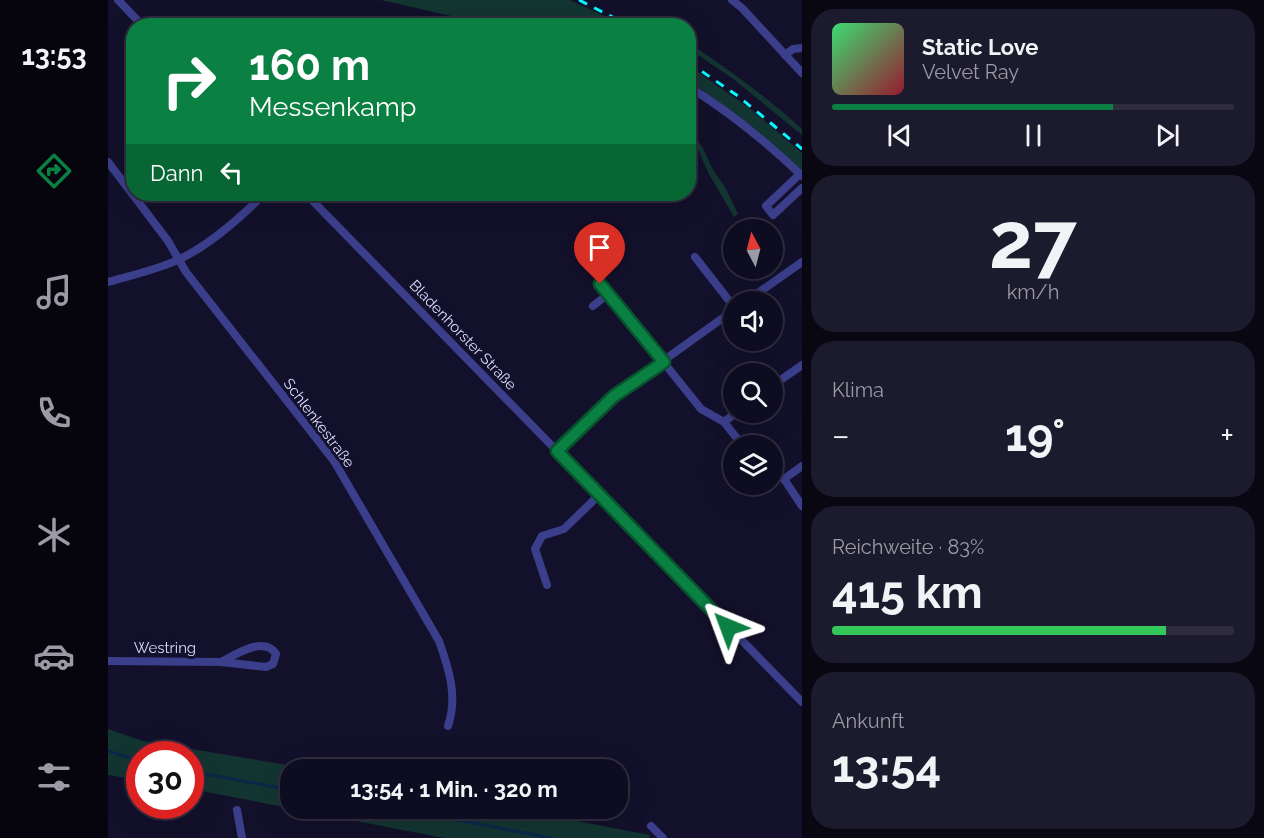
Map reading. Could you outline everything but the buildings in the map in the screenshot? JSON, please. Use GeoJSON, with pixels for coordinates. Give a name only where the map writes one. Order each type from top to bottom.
{"type":"FeatureCollection","features":[{"type":"Feature","properties":{"kind":"street"},"geometry":{"type":"LineString","coordinates":[[118,0],[135,18]]}},
{"type":"Feature","properties":{"kind":"street"},"geometry":{"type":"LineString","coordinates":[[732,0],[802,73]]}},
{"type":"Feature","properties":{"kind":"street"},"geometry":{"type":"LineString","coordinates":[[785,55],[793,49],[802,48]]}},
{"type":"Feature","properties":{"kind":"street"},"geometry":{"type":"LineString","coordinates":[[696,92],[772,148],[801,175],[766,206],[773,214],[802,188]]}},
{"type":"Feature","properties":{"kind":"street","name":"Schlenkestraße"},"geometry":{"type":"LineString","coordinates":[[108,162],[126,186]]}},
{"type":"Feature","properties":{"kind":"street","name":"Schlenkestraße"},"geometry":{"type":"LineString","coordinates":[[138,201],[168,241],[186,272],[333,461],[439,641],[452,686],[453,710],[448,726]]}},
{"type":"Feature","properties":{"kind":"street"},"geometry":{"type":"LineString","coordinates":[[108,282],[179,260],[194,252],[234,222],[256,201]]}},
{"type":"Feature","properties":{"kind":"street","name":"Bladenhorster Straße"},"geometry":{"type":"LineString","coordinates":[[313,201],[802,702]]}},
{"type":"Feature","properties":{"kind":"street"},"geometry":{"type":"LineString","coordinates":[[695,257],[723,294]]}},
{"type":"Feature","properties":{"kind":"street"},"geometry":{"type":"LineString","coordinates":[[761,291],[802,262]]}},
{"type":"Feature","properties":{"kind":"street"},"geometry":{"type":"LineString","coordinates":[[600,284],[701,409],[723,421]]}},
{"type":"Feature","properties":{"kind":"street"},"geometry":{"type":"LineString","coordinates":[[593,306],[608,294]]}},
{"type":"Feature","properties":{"kind":"street"},"geometry":{"type":"LineString","coordinates":[[557,451],[614,396],[664,362],[723,316]]}},
{"type":"Feature","properties":{"kind":"street"},"geometry":{"type":"LineString","coordinates":[[783,378],[802,365]]}},
{"type":"Feature","properties":{"kind":"street"},"geometry":{"type":"LineString","coordinates":[[725,423],[734,435]]}},
{"type":"Feature","properties":{"kind":"street"},"geometry":{"type":"LineString","coordinates":[[802,466],[784,479],[802,506]]}},
{"type":"Feature","properties":{"kind":"street"},"geometry":{"type":"LineString","coordinates":[[547,585],[535,549],[542,536],[564,529],[599,495]]}},
{"type":"Feature","properties":{"kind":"street","name":"Westring"},"geometry":{"type":"LineString","coordinates":[[108,661],[221,662],[268,667],[273,664],[276,654],[268,647],[255,646],[221,662]]}},
{"type":"Feature","properties":{"kind":"street"},"geometry":{"type":"LineString","coordinates":[[237,810],[242,838]]}},
{"type":"Feature","properties":{"kind":"street"},"geometry":{"type":"LineString","coordinates":[[651,826],[663,838]]}},
{"type":"Feature","properties":{"kind":"green space"},"geometry":{"type":"Polygon","coordinates":[[[381,0],[570,0],[608,18],[460,18],[381,0]]]}},
{"type":"Feature","properties":{"kind":"green space"},"geometry":{"type":"Polygon","coordinates":[[[696,48],[775,106],[802,129],[802,135],[732,78],[696,54],[696,48]]]}},
{"type":"Feature","properties":{"kind":"green space"},"geometry":{"type":"Polygon","coordinates":[[[696,71],[752,110],[802,153],[802,171],[751,126],[696,85],[696,71]]]}},
{"type":"Feature","properties":{"kind":"green space"},"geometry":{"type":"Polygon","coordinates":[[[696,138],[725,187],[738,214],[734,217],[709,174],[696,145],[696,138]]]}},
{"type":"Feature","properties":{"kind":"green space"},"geometry":{"type":"Polygon","coordinates":[[[108,729],[143,741],[126,741],[126,778],[108,775],[108,729]]]}},
{"type":"Feature","properties":{"kind":"green space"},"geometry":{"type":"Polygon","coordinates":[[[204,751],[280,764],[280,806],[204,792],[204,751]]]}},
{"type":"Feature","properties":{"kind":"green space"},"geometry":{"type":"Polygon","coordinates":[[[346,819],[567,819],[650,835],[649,838],[444,838],[346,819]]]}},
{"type":"Feature","properties":{"kind":"waterway"},"geometry":{"type":"LineString","coordinates":[[108,751],[126,757]]}},
{"type":"Feature","properties":{"kind":"waterway"},"geometry":{"type":"LineString","coordinates":[[204,774],[280,788]]}},
{"type":"Feature","properties":{"kind":"waterway"},"geometry":{"type":"LineString","coordinates":[[453,819],[551,838]]}},
{"type":"Feature","properties":{"kind":"railway"},"geometry":{"type":"LineString","coordinates":[[579,0],[614,18]]}},
{"type":"Feature","properties":{"kind":"railway"},"geometry":{"type":"LineString","coordinates":[[696,67],[738,96],[802,149]]}},
{"type":"Feature","properties":{"kind":"route"},"geometry":{"type":"LineString","coordinates":[[600,284],[664,362],[614,396],[557,451],[728,627]]}}]}
